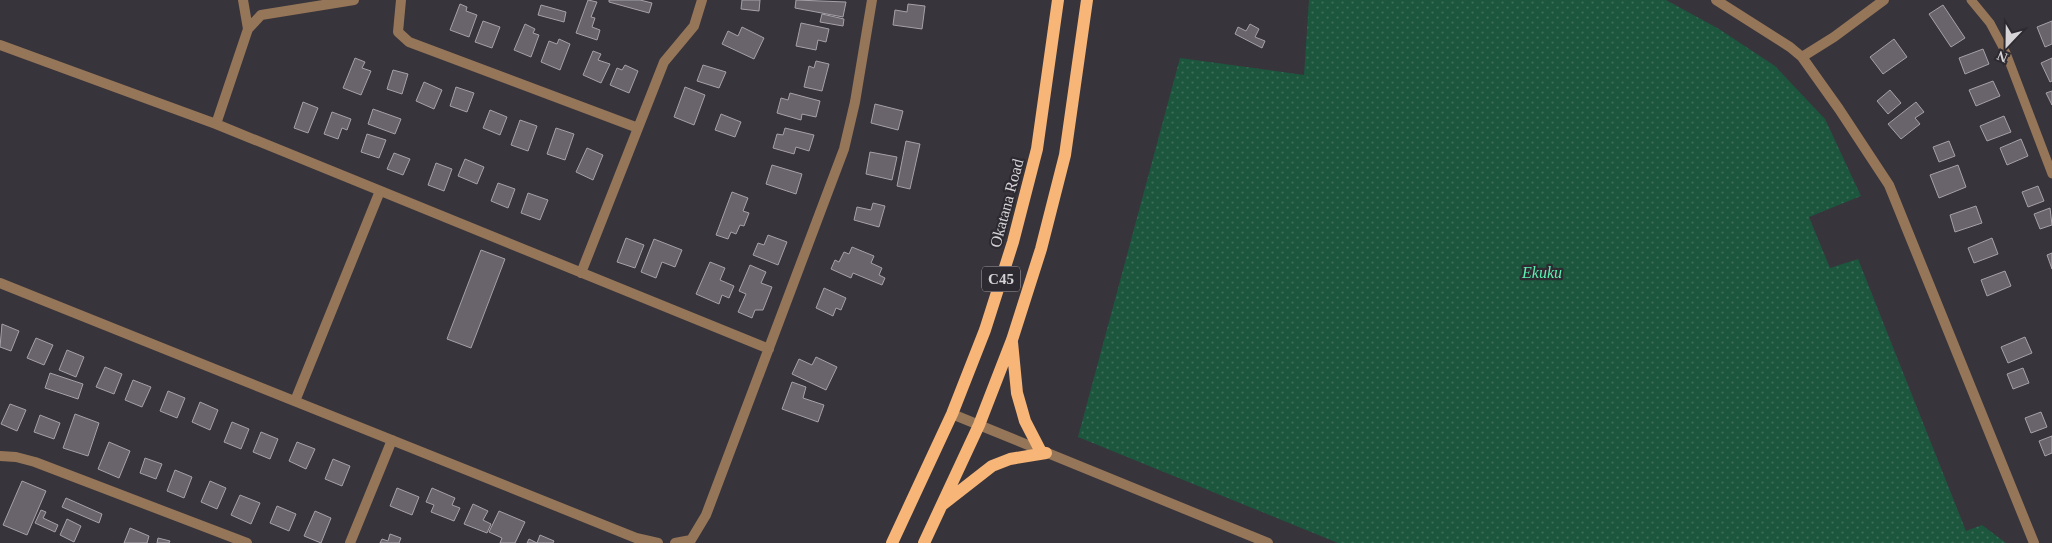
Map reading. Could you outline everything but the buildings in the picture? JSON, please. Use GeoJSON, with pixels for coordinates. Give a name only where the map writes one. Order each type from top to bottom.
{"type":"FeatureCollection","features":[{"type":"Feature","properties":{"kind":"main road","name":"Okatana Road"},"geometry":{"type":"LineString","coordinates":[[892,543],[952,414],[985,330],[1013,242],[1037,149],[1058,0]]}},
{"type":"Feature","properties":{"kind":"main road","name":"C45"},"geometry":{"type":"LineString","coordinates":[[924,543],[979,425],[1012,340],[1041,249],[1065,155],[1087,0]]}},
{"type":"Feature","properties":{"kind":"main road"},"geometry":{"type":"LineString","coordinates":[[941,506],[992,466],[1010,458],[1043,451],[1025,421],[1017,393],[1012,340]]}},
{"type":"Feature","properties":{"kind":"street"},"geometry":{"type":"LineString","coordinates":[[243,0],[248,29]]}},
{"type":"Feature","properties":{"kind":"street"},"geometry":{"type":"LineString","coordinates":[[216,124],[248,29],[261,15],[354,0]]}},
{"type":"Feature","properties":{"kind":"street"},"geometry":{"type":"LineString","coordinates":[[401,0],[398,32],[409,42],[638,128]]}},
{"type":"Feature","properties":{"kind":"street"},"geometry":{"type":"LineString","coordinates":[[582,273],[664,62],[694,26],[702,0]]}},
{"type":"Feature","properties":{"kind":"street"},"geometry":{"type":"LineString","coordinates":[[675,543],[691,540],[706,515],[844,149],[856,102],[872,0]]}},
{"type":"Feature","properties":{"kind":"street"},"geometry":{"type":"LineString","coordinates":[[1716,0],[1784,43],[1802,57],[1889,185],[2034,543]]}},
{"type":"Feature","properties":{"kind":"street"},"geometry":{"type":"LineString","coordinates":[[1802,57],[1867,14],[1884,0]]}},
{"type":"Feature","properties":{"kind":"street"},"geometry":{"type":"LineString","coordinates":[[0,45],[216,124],[769,349]]}},
{"type":"Feature","properties":{"kind":"street"},"geometry":{"type":"LineString","coordinates":[[295,401],[380,191]]}},
{"type":"Feature","properties":{"kind":"street"},"geometry":{"type":"LineString","coordinates":[[0,283],[502,486],[636,538],[658,543]]}},
{"type":"Feature","properties":{"kind":"street"},"geometry":{"type":"LineString","coordinates":[[952,414],[1268,543]]}},
{"type":"Feature","properties":{"kind":"street"},"geometry":{"type":"LineString","coordinates":[[350,543],[392,440]]}},
{"type":"Feature","properties":{"kind":"street"},"geometry":{"type":"LineString","coordinates":[[0,456],[16,457],[35,462],[247,543]]}},
{"type":"Feature","properties":{"kind":"lane"},"geometry":{"type":"LineString","coordinates":[[1971,0],[1990,22],[2006,53],[2052,174]]}},
{"type":"Feature","properties":{"kind":"green space","name":"Ekuku"},"geometry":{"type":"Polygon","coordinates":[[[1309,0],[1666,0],[1719,29],[1775,66],[1825,119],[1861,196],[1809,217],[1830,268],[1858,259],[1966,531],[1982,525],[2006,543],[1338,543],[1078,437],[1180,58],[1304,75],[1309,0]]]}}]}
